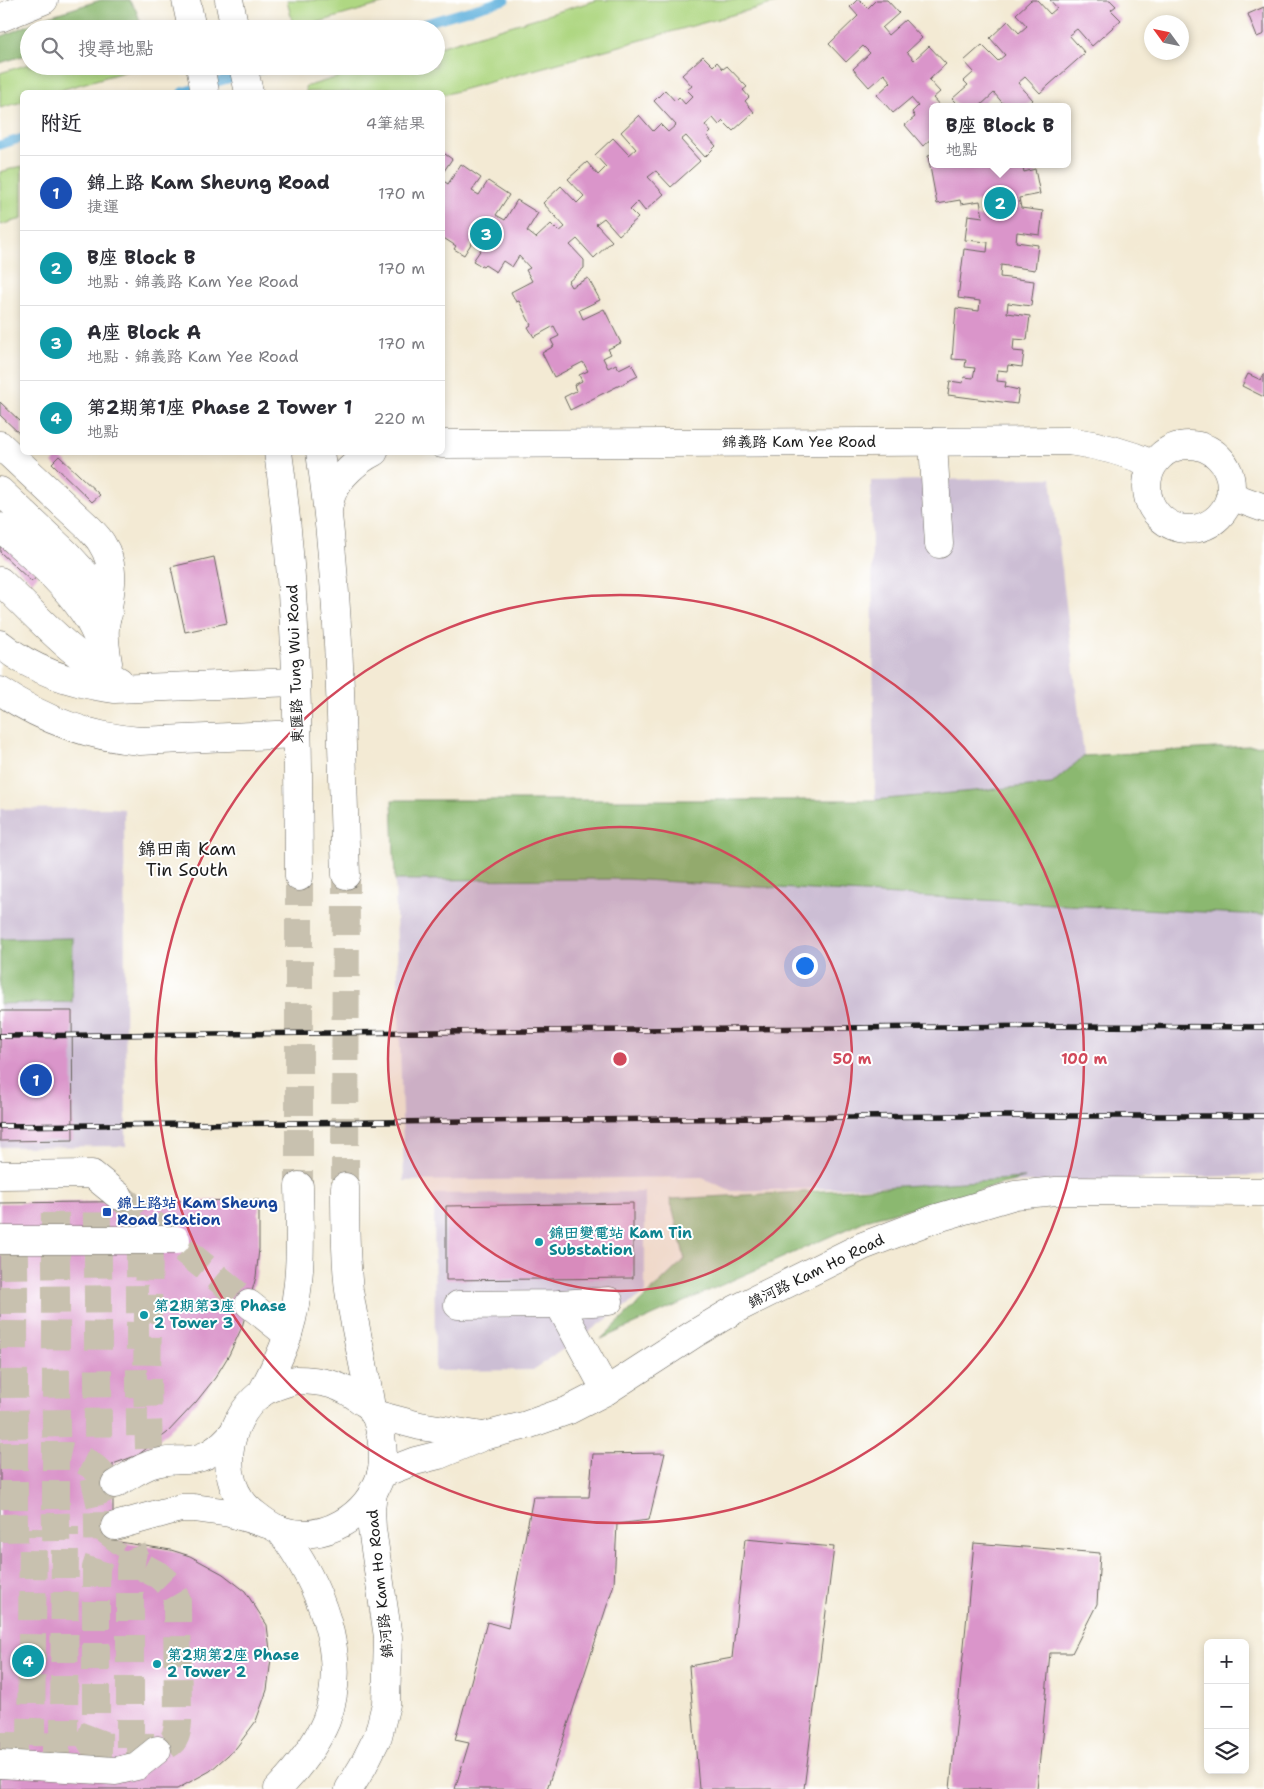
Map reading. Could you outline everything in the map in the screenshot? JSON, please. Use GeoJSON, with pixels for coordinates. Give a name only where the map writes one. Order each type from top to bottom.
{"type":"FeatureCollection","features":[{"type":"Feature","properties":{"kind":"street"},"geometry":{"type":"LineString","coordinates":[[0,18],[44,0]]}},
{"type":"Feature","properties":{"kind":"street"},"geometry":{"type":"LineString","coordinates":[[186,0],[190,20]]}},
{"type":"Feature","properties":{"kind":"street"},"geometry":{"type":"LineString","coordinates":[[229,0],[233,20]]}},
{"type":"Feature","properties":{"kind":"street"},"geometry":{"type":"LineString","coordinates":[[202,75],[206,90]]}},
{"type":"Feature","properties":{"kind":"street"},"geometry":{"type":"LineString","coordinates":[[245,75],[249,90]]}},
{"type":"Feature","properties":{"kind":"street","name":"錦義路 Kam Yee Road"},"geometry":{"type":"LineString","coordinates":[[445,444],[1069,441],[1117,450],[1153,464]]}},
{"type":"Feature","properties":{"kind":"street"},"geometry":{"type":"LineString","coordinates":[[933,442],[939,544]]}},
{"type":"Feature","properties":{"kind":"street"},"geometry":{"type":"LineString","coordinates":[[1184,444],[1204,447],[1222,458],[1231,476],[1231,496],[1222,515],[1205,527],[1187,530],[1170,526],[1156,514],[1148,498],[1146,481],[1153,464],[1166,451],[1184,444]]}},
{"type":"Feature","properties":{"kind":"street"},"geometry":{"type":"LineString","coordinates":[[0,445],[90,529],[102,544],[110,560],[112,576],[105,644],[108,663]]}},
{"type":"Feature","properties":{"kind":"street","name":"東匯路 Tung Wui Road"},"geometry":{"type":"LineString","coordinates":[[278,455],[290,559],[296,682],[299,877]]}},
{"type":"Feature","properties":{"kind":"street"},"geometry":{"type":"LineString","coordinates":[[320,455],[328,510],[339,664],[346,876]]}},
{"type":"Feature","properties":{"kind":"street"},"geometry":{"type":"LineString","coordinates":[[328,510],[332,494],[342,478],[370,455]]}},
{"type":"Feature","properties":{"kind":"street"},"geometry":{"type":"LineString","coordinates":[[0,491],[67,554],[89,578],[108,614]]}},
{"type":"Feature","properties":{"kind":"street"},"geometry":{"type":"LineString","coordinates":[[1231,496],[1264,508]]}},
{"type":"Feature","properties":{"kind":"street"},"geometry":{"type":"LineString","coordinates":[[0,527],[68,592],[94,629],[108,663],[119,678],[134,687]]}},
{"type":"Feature","properties":{"kind":"street"},"geometry":{"type":"LineString","coordinates":[[0,581],[85,660],[118,681],[134,687]]}},
{"type":"Feature","properties":{"kind":"street"},"geometry":{"type":"LineString","coordinates":[[0,644],[48,673],[92,686],[115,689],[296,682]]}},
{"type":"Feature","properties":{"kind":"street"},"geometry":{"type":"LineString","coordinates":[[0,691],[42,715],[92,733],[123,739],[140,741],[297,734]]}},
{"type":"Feature","properties":{"kind":"street"},"geometry":{"type":"LineString","coordinates":[[0,1174],[92,1174],[119,1196]]}},
{"type":"Feature","properties":{"kind":"street"},"geometry":{"type":"LineString","coordinates":[[278,1789],[295,1771],[326,1721],[332,1700],[334,1678],[333,1653],[329,1628],[321,1602],[303,1563],[273,1526],[250,1510],[237,1494],[230,1473],[230,1454],[233,1433],[240,1417],[261,1394],[277,1364],[288,1335],[299,1274],[300,1186]]}},
{"type":"Feature","properties":{"kind":"street"},"geometry":{"type":"LineString","coordinates":[[121,1535],[152,1516],[181,1508],[230,1513],[297,1534],[316,1533],[340,1526],[358,1512],[377,1482],[383,1462],[382,1442],[373,1411],[349,1289],[345,1253],[345,1187]]}},
{"type":"Feature","properties":{"kind":"street","name":"錦河路 Kam Ho Road"},"geometry":{"type":"LineString","coordinates":[[349,1789],[378,1736],[386,1704],[388,1637],[373,1545],[371,1510],[377,1482],[415,1461],[439,1455],[484,1436],[527,1426],[569,1410],[606,1391],[736,1309],[863,1246],[934,1219],[1015,1195],[1056,1191],[1264,1192]]}},
{"type":"Feature","properties":{"kind":"street"},"geometry":{"type":"LineString","coordinates":[[0,1240],[176,1240]]}},
{"type":"Feature","properties":{"kind":"street"},"geometry":{"type":"LineString","coordinates":[[458,1305],[559,1304],[609,1301]]}},
{"type":"Feature","properties":{"kind":"street"},"geometry":{"type":"LineString","coordinates":[[250,1304],[288,1335]]}},
{"type":"Feature","properties":{"kind":"street"},"geometry":{"type":"LineString","coordinates":[[559,1304],[606,1391]]}},
{"type":"Feature","properties":{"kind":"street"},"geometry":{"type":"LineString","coordinates":[[261,1394],[278,1385],[295,1380],[312,1380],[331,1383],[350,1391],[373,1411]]}},
{"type":"Feature","properties":{"kind":"street","name":"錦河路 Kam Ho Road"},"geometry":{"type":"LineString","coordinates":[[373,1411],[420,1426],[484,1436]]}},
{"type":"Feature","properties":{"kind":"street"},"geometry":{"type":"LineString","coordinates":[[115,1484],[144,1468],[157,1455],[189,1460],[208,1455],[223,1445],[233,1433]]}},
{"type":"Feature","properties":{"kind":"street"},"geometry":{"type":"LineString","coordinates":[[0,1764],[116,1771],[137,1766],[157,1750]]}},
{"type":"Feature","properties":{"kind":"shaded area"},"geometry":{"type":"Polygon","coordinates":[[[1051,478],[1084,756],[1052,784],[875,800],[871,481],[1051,478]]]}},
{"type":"Feature","properties":{"kind":"shaded area"},"geometry":{"type":"Polygon","coordinates":[[[0,809],[124,809],[126,1146],[0,1147],[0,809]]]}},
{"type":"Feature","properties":{"kind":"shaded area"},"geometry":{"type":"Polygon","coordinates":[[[626,879],[1264,915],[1264,1175],[732,1191],[700,1177],[404,1181],[395,880],[626,879]]]}},
{"type":"Feature","properties":{"kind":"shaded area","name":"錦田變電站 Kam Tin Substation"},"geometry":{"type":"Polygon","coordinates":[[[645,1192],[645,1293],[533,1370],[435,1371],[434,1194],[645,1192]]]}},
{"type":"Feature","properties":{"kind":"green space"},"geometry":{"type":"Polygon","coordinates":[[[101,0],[129,0],[140,20],[40,20],[101,0]]]}},
{"type":"Feature","properties":{"kind":"green space"},"geometry":{"type":"Polygon","coordinates":[[[287,0],[395,0],[325,20],[292,20],[287,0]]]}},
{"type":"Feature","properties":{"kind":"green space"},"geometry":{"type":"Polygon","coordinates":[[[597,0],[786,0],[445,94],[445,90],[306,90],[305,87],[345,75],[445,75],[445,45],[597,0]]]}},
{"type":"Feature","properties":{"kind":"green space"},"geometry":{"type":"Polygon","coordinates":[[[20,29],[20,57],[0,63],[0,37],[20,29]]]}},
{"type":"Feature","properties":{"kind":"green space"},"geometry":{"type":"Polygon","coordinates":[[[20,67],[20,75],[113,75],[61,90],[20,90],[20,103],[0,108],[0,73],[20,67]]]}},
{"type":"Feature","properties":{"kind":"green space"},"geometry":{"type":"Polygon","coordinates":[[[20,167],[20,220],[0,225],[0,172],[20,167]]]}},
{"type":"Feature","properties":{"kind":"green space"},"geometry":{"type":"Polygon","coordinates":[[[1264,745],[1264,915],[626,879],[395,880],[392,800],[875,800],[1052,784],[1084,756],[1264,745]]]}},
{"type":"Feature","properties":{"kind":"green space"},"geometry":{"type":"Polygon","coordinates":[[[73,938],[72,1002],[0,1004],[0,939],[73,938]]]}},
{"type":"Feature","properties":{"kind":"green space"},"geometry":{"type":"Polygon","coordinates":[[[1025,1178],[869,1219],[601,1339],[685,1259],[670,1199],[1025,1178]]]}},
{"type":"Feature","properties":{"kind":"building"},"geometry":{"type":"Polygon","coordinates":[[[857,0],[860,0],[868,8],[876,0],[887,0],[899,13],[882,28],[888,35],[905,20],[922,38],[907,52],[914,60],[929,46],[946,64],[929,80],[940,92],[933,98],[937,103],[929,103],[929,141],[923,146],[905,125],[915,117],[912,112],[918,106],[911,98],[893,113],[877,95],[891,82],[884,74],[869,87],[853,69],[870,53],[863,46],[846,62],[829,44],[858,16],[850,7],[857,0]]]}},
{"type":"Feature","properties":{"kind":"building"},"geometry":{"type":"Polygon","coordinates":[[[1031,0],[1037,0],[1050,14],[1057,8],[1050,0],[1110,0],[1116,6],[1111,10],[1121,20],[1092,46],[1077,29],[1069,35],[1085,53],[1040,93],[1025,77],[1018,83],[1033,100],[1030,103],[1003,103],[994,93],[983,103],[956,103],[952,99],[968,85],[964,81],[974,72],[964,61],[982,45],[998,61],[1005,55],[990,38],[1008,21],[1019,33],[1027,26],[1016,14],[1031,0]]]}},
{"type":"Feature","properties":{"kind":"building"},"geometry":{"type":"Polygon","coordinates":[[[1264,7],[1264,34],[1257,37],[1248,14],[1264,7]]]}},
{"type":"Feature","properties":{"kind":"building"},"geometry":{"type":"Polygon","coordinates":[[[703,56],[713,66],[717,62],[723,69],[727,66],[747,87],[743,90],[749,97],[745,101],[754,112],[733,131],[723,121],[719,125],[713,118],[705,125],[711,132],[707,136],[716,146],[705,157],[686,136],[681,140],[700,161],[671,187],[656,171],[648,177],[664,194],[645,211],[638,202],[630,210],[638,218],[619,235],[604,218],[596,224],[612,241],[594,258],[577,239],[570,245],[584,260],[584,268],[568,282],[571,287],[588,278],[600,300],[579,310],[583,319],[604,309],[621,343],[608,349],[611,354],[603,358],[608,368],[616,364],[619,369],[631,363],[638,376],[570,410],[564,397],[576,391],[574,385],[582,381],[579,375],[588,371],[583,362],[554,377],[542,353],[554,346],[551,340],[559,336],[554,326],[534,337],[528,327],[531,325],[519,301],[516,302],[511,292],[532,281],[526,270],[530,268],[519,256],[512,267],[503,261],[496,272],[485,265],[483,267],[473,261],[486,242],[476,236],[464,255],[454,249],[456,246],[445,239],[445,182],[448,184],[461,164],[481,178],[472,191],[479,195],[488,181],[509,195],[496,215],[505,220],[517,200],[538,213],[527,231],[536,238],[551,224],[559,232],[565,227],[543,203],[561,186],[577,203],[584,196],[568,179],[587,162],[598,175],[606,167],[595,155],[613,138],[629,155],[636,149],[621,132],[639,115],[653,131],[660,124],[668,132],[676,125],[654,101],[665,90],[675,101],[679,97],[685,104],[693,96],[687,90],[692,86],[682,75],[703,56]]]}},
{"type":"Feature","properties":{"kind":"building"},"geometry":{"type":"Polygon","coordinates":[[[445,154],[452,159],[445,170],[445,154]]]}},
{"type":"Feature","properties":{"kind":"building"},"geometry":{"type":"Polygon","coordinates":[[[930,168],[1023,168],[1024,172],[1035,169],[1040,194],[1019,198],[1021,208],[1043,211],[1040,235],[1017,232],[1016,242],[1038,245],[1035,270],[1001,265],[1000,277],[1034,281],[1031,306],[1008,303],[1007,313],[1030,316],[1027,340],[1014,339],[1013,351],[1024,352],[1022,367],[1008,365],[1007,371],[998,370],[997,381],[1006,382],[1005,387],[1019,390],[1017,404],[948,395],[950,381],[963,383],[964,377],[973,378],[975,368],[965,367],[966,360],[952,359],[956,308],[979,311],[980,301],[958,298],[964,249],[987,252],[988,242],[965,240],[968,215],[983,217],[980,201],[961,204],[960,200],[937,204],[930,168]]]}},
{"type":"Feature","properties":{"kind":"building"},"geometry":{"type":"Polygon","coordinates":[[[1248,374],[1261,380],[1264,374],[1264,397],[1242,386],[1248,374]]]}},
{"type":"Feature","properties":{"kind":"building"},"geometry":{"type":"Polygon","coordinates":[[[0,402],[20,421],[20,434],[0,415],[0,402]]]}},
{"type":"Feature","properties":{"kind":"building"},"geometry":{"type":"Polygon","coordinates":[[[59,456],[100,495],[92,502],[52,463],[59,456]]]}},
{"type":"Feature","properties":{"kind":"building"},"geometry":{"type":"Polygon","coordinates":[[[0,538],[38,575],[32,582],[0,552],[0,538]]]}},
{"type":"Feature","properties":{"kind":"building"},"geometry":{"type":"Polygon","coordinates":[[[214,557],[227,623],[185,632],[171,567],[214,557]]]}},
{"type":"Feature","properties":{"kind":"building"},"geometry":{"type":"Polygon","coordinates":[[[0,1011],[72,1011],[73,1140],[0,1141],[0,1011]]]}},
{"type":"Feature","properties":{"kind":"building"},"geometry":{"type":"Polygon","coordinates":[[[259,1200],[259,1249],[256,1277],[242,1327],[229,1355],[215,1378],[196,1402],[167,1433],[138,1455],[113,1464],[113,1541],[171,1550],[190,1556],[223,1574],[245,1591],[267,1625],[271,1659],[267,1690],[256,1721],[236,1748],[210,1771],[177,1789],[0,1789],[0,1203],[259,1200]]]}},
{"type":"Feature","properties":{"kind":"building","name":"錦田變電站 Kam Tin Substation"},"geometry":{"type":"Polygon","coordinates":[[[633,1203],[633,1278],[446,1280],[446,1206],[633,1203]]]}},
{"type":"Feature","properties":{"kind":"building"},"geometry":{"type":"Polygon","coordinates":[[[665,1453],[649,1520],[617,1524],[614,1584],[547,1789],[455,1789],[469,1743],[455,1740],[487,1622],[508,1628],[533,1497],[589,1497],[593,1454],[665,1453]]]}},
{"type":"Feature","properties":{"kind":"building"},"geometry":{"type":"Polygon","coordinates":[[[745,1539],[834,1547],[804,1789],[699,1789],[689,1666],[732,1658],[745,1539]]]}},
{"type":"Feature","properties":{"kind":"building"},"geometry":{"type":"Polygon","coordinates":[[[974,1543],[1100,1553],[1097,1604],[1072,1653],[1050,1653],[1037,1789],[950,1789],[974,1543]]]}},
{"type":"Feature","properties":{"kind":"waterway"},"geometry":{"type":"LineString","coordinates":[[436,20],[505,0]]}},
{"type":"Feature","properties":{"kind":"waterway"},"geometry":{"type":"LineString","coordinates":[[189,90],[242,75]]}},
{"type":"Feature","properties":{"kind":"waterway"},"geometry":{"type":"LineString","coordinates":[[0,145],[20,139]]}},
{"type":"Feature","properties":{"kind":"tunnel"},"geometry":{"type":"LineString","coordinates":[[345,1187],[346,875]]}},
{"type":"Feature","properties":{"kind":"tunnel"},"geometry":{"type":"LineString","coordinates":[[299,877],[299,1186]]}},
{"type":"Feature","properties":{"kind":"tunnel"},"geometry":{"type":"LineString","coordinates":[[119,1196],[249,1304]]}},
{"type":"Feature","properties":{"kind":"tunnel"},"geometry":{"type":"LineString","coordinates":[[41,1227],[132,1226],[141,1230],[148,1240],[147,1383],[149,1449]]}},
{"type":"Feature","properties":{"kind":"tunnel"},"geometry":{"type":"LineString","coordinates":[[0,1265],[149,1263]]}},
{"type":"Feature","properties":{"kind":"tunnel"},"geometry":{"type":"LineString","coordinates":[[0,1300],[148,1299]]}},
{"type":"Feature","properties":{"kind":"tunnel"},"geometry":{"type":"LineString","coordinates":[[0,1335],[149,1336]]}},
{"type":"Feature","properties":{"kind":"tunnel"},"geometry":{"type":"LineString","coordinates":[[0,1384],[147,1383]]}},
{"type":"Feature","properties":{"kind":"tunnel"},"geometry":{"type":"LineString","coordinates":[[0,1424],[148,1422]]}},
{"type":"Feature","properties":{"kind":"tunnel"},"geometry":{"type":"LineString","coordinates":[[0,1456],[69,1456],[93,1466],[110,1486]]}},
{"type":"Feature","properties":{"kind":"tunnel"},"geometry":{"type":"LineString","coordinates":[[0,1495],[82,1495],[100,1491],[115,1484]]}},
{"type":"Feature","properties":{"kind":"tunnel"},"geometry":{"type":"LineString","coordinates":[[0,1528],[115,1526]]}},
{"type":"Feature","properties":{"kind":"tunnel"},"geometry":{"type":"LineString","coordinates":[[64,1746],[65,1527]]}},
{"type":"Feature","properties":{"kind":"tunnel"},"geometry":{"type":"LineString","coordinates":[[31,1746],[33,1528]]}},
{"type":"Feature","properties":{"kind":"tunnel"},"geometry":{"type":"LineString","coordinates":[[78,1747],[90,1740],[96,1724],[96,1568],[100,1556],[114,1537]]}},
{"type":"Feature","properties":{"kind":"tunnel"},"geometry":{"type":"LineString","coordinates":[[130,1747],[130,1569],[134,1544]]}},
{"type":"Feature","properties":{"kind":"tunnel"},"geometry":{"type":"LineString","coordinates":[[0,1746],[161,1747],[166,1746],[172,1741],[177,1731],[178,1722],[177,1600],[167,1583],[160,1576],[143,1567],[136,1560],[132,1548]]}},
{"type":"Feature","properties":{"kind":"railway"},"geometry":{"type":"LineString","coordinates":[[0,1036],[1060,1026],[1264,1027]]}},
{"type":"Feature","properties":{"kind":"railway"},"geometry":{"type":"LineString","coordinates":[[0,1126],[951,1116],[1264,1116]]}},
{"type":"Feature","properties":{"kind":"place","name":"B座 Block B"},"geometry":{"type":"Point","coordinates":[1000,203]}},
{"type":"Feature","properties":{"kind":"place","name":"A座 Block A"},"geometry":{"type":"Point","coordinates":[486,234]}},
{"type":"Feature","properties":{"kind":"place","name":"錦上路 Kam Sheung Road"},"geometry":{"type":"Point","coordinates":[36,1080]}},
{"type":"Feature","properties":{"kind":"place","name":"錦上路站 Kam Sheung Road Station"},"geometry":{"type":"Point","coordinates":[107,1212]}},
{"type":"Feature","properties":{"kind":"place","name":"錦田變電站 Kam Tin Substation"},"geometry":{"type":"Point","coordinates":[539,1242]}},
{"type":"Feature","properties":{"kind":"place","name":"第2期第3座 Phase 2 Tower 3"},"geometry":{"type":"Point","coordinates":[144,1315]}},
{"type":"Feature","properties":{"kind":"place","name":"第2期第1座 Phase 2 Tower 1"},"geometry":{"type":"Point","coordinates":[28,1661]}},
{"type":"Feature","properties":{"kind":"place","name":"第2期第2座 Phase 2 Tower 2"},"geometry":{"type":"Point","coordinates":[157,1664]}},
{"type":"Feature","properties":{"kind":"district","name":"錦田南 Kam Tin South"},"geometry":{"type":"Point","coordinates":[187,860]}}]}
